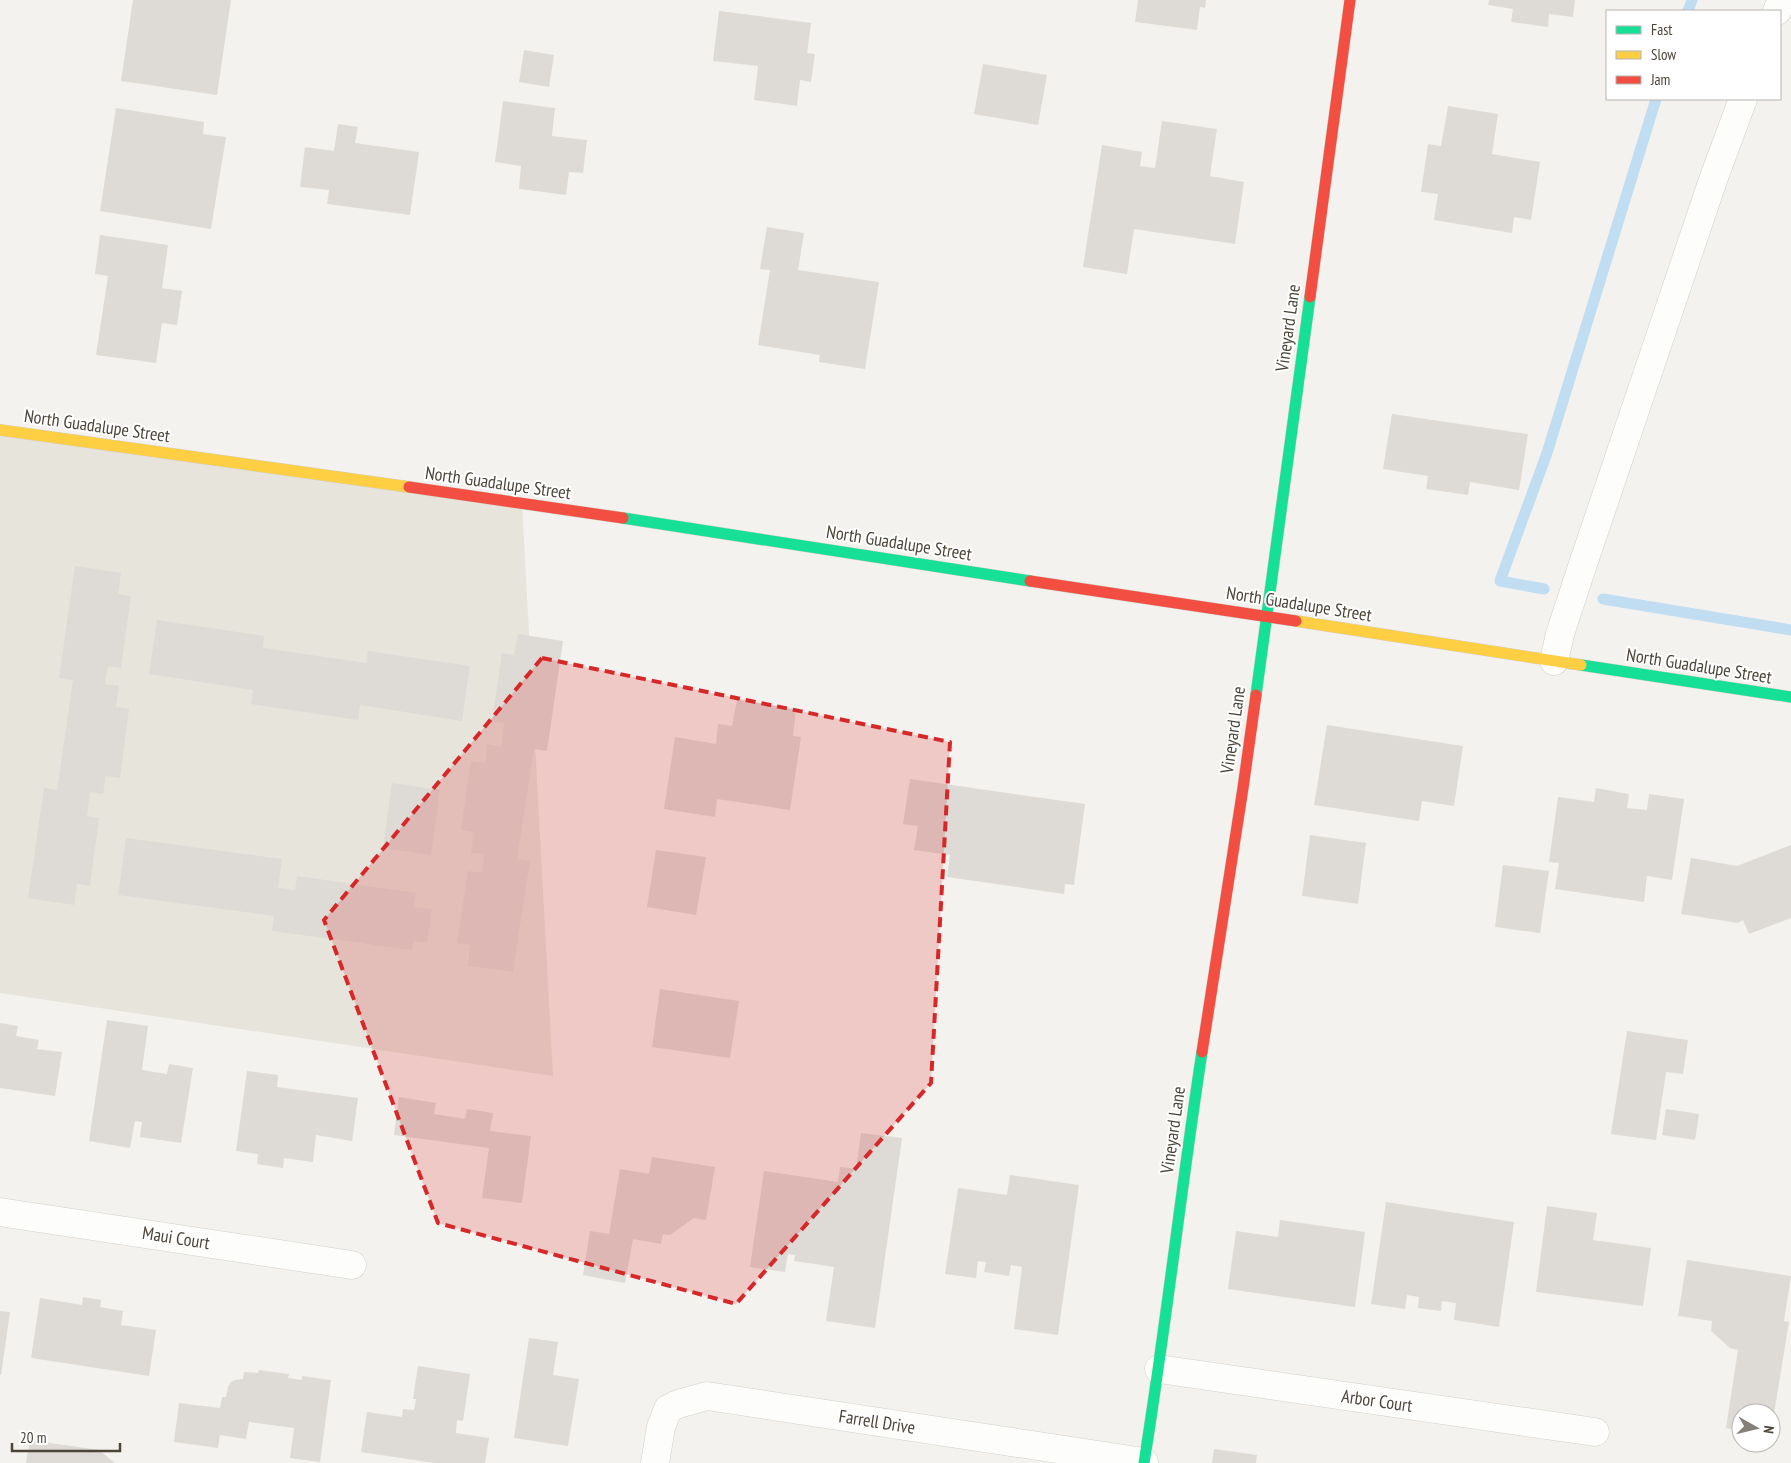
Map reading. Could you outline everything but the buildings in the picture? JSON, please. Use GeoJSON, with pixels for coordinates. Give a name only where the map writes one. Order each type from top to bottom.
{"type":"FeatureCollection","features":[{"type":"Feature","properties":{"kind":"street","name":"Vineyard Lane"},"geometry":{"type":"LineString","coordinates":[[1144,1463],[1159,1369],[1185,1160],[1242,788],[1350,0]]}},
{"type":"Feature","properties":{"kind":"street"},"geometry":{"type":"LineString","coordinates":[[1554,661],[1566,618],[1710,189],[1743,100]]}},
{"type":"Feature","properties":{"kind":"street","name":"North Guadalupe Street"},"geometry":{"type":"LineString","coordinates":[[0,430],[522,503],[1791,697]]}},
{"type":"Feature","properties":{"kind":"street","name":"Maui Court"},"geometry":{"type":"LineString","coordinates":[[0,1212],[352,1264]]}},
{"type":"Feature","properties":{"kind":"street","name":"Arbor Court"},"geometry":{"type":"LineString","coordinates":[[1159,1369],[1595,1432]]}},
{"type":"Feature","properties":{"kind":"street","name":"Farrell Drive"},"geometry":{"type":"LineString","coordinates":[[655,1463],[661,1427],[668,1409],[678,1404],[707,1396],[1144,1463]]}},
{"type":"Feature","properties":{"kind":"highlighted area"},"geometry":{"type":"Polygon","coordinates":[[[542,658],[950,742],[931,1083],[736,1304],[438,1223],[324,920],[542,658]]]}},
{"type":"Feature","properties":{"kind":"shaded area"},"geometry":{"type":"Polygon","coordinates":[[[0,430],[522,503],[553,1076],[0,993],[0,430]]]}},
{"type":"Feature","properties":{"kind":"waterway"},"geometry":{"type":"LineString","coordinates":[[1688,10],[1692,0]]}},
{"type":"Feature","properties":{"kind":"waterway"},"geometry":{"type":"LineString","coordinates":[[1544,589],[1500,581],[1547,453],[1656,100]]}},
{"type":"Feature","properties":{"kind":"waterway"},"geometry":{"type":"LineString","coordinates":[[1603,599],[1791,630]]}},
{"type":"Feature","properties":{"kind":"traffic: fast"},"geometry":{"type":"LineString","coordinates":[[1256,695],[1310,297]]}},
{"type":"Feature","properties":{"kind":"traffic: fast"},"geometry":{"type":"LineString","coordinates":[[623,518],[1030,581]]}},
{"type":"Feature","properties":{"kind":"traffic: fast"},"geometry":{"type":"LineString","coordinates":[[1581,665],[1791,697]]}},
{"type":"Feature","properties":{"kind":"traffic: fast"},"geometry":{"type":"LineString","coordinates":[[1144,1463],[1202,1052]]}},
{"type":"Feature","properties":{"kind":"traffic: slow"},"geometry":{"type":"LineString","coordinates":[[0,430],[409,487]]}},
{"type":"Feature","properties":{"kind":"traffic: slow"},"geometry":{"type":"LineString","coordinates":[[1296,621],[1581,665]]}},
{"type":"Feature","properties":{"kind":"traffic: jam"},"geometry":{"type":"LineString","coordinates":[[1310,297],[1350,0]]}},
{"type":"Feature","properties":{"kind":"traffic: jam"},"geometry":{"type":"LineString","coordinates":[[409,487],[623,518]]}},
{"type":"Feature","properties":{"kind":"traffic: jam"},"geometry":{"type":"LineString","coordinates":[[1030,581],[1296,621]]}},
{"type":"Feature","properties":{"kind":"traffic: jam"},"geometry":{"type":"LineString","coordinates":[[1202,1052],[1256,695]]}}]}
